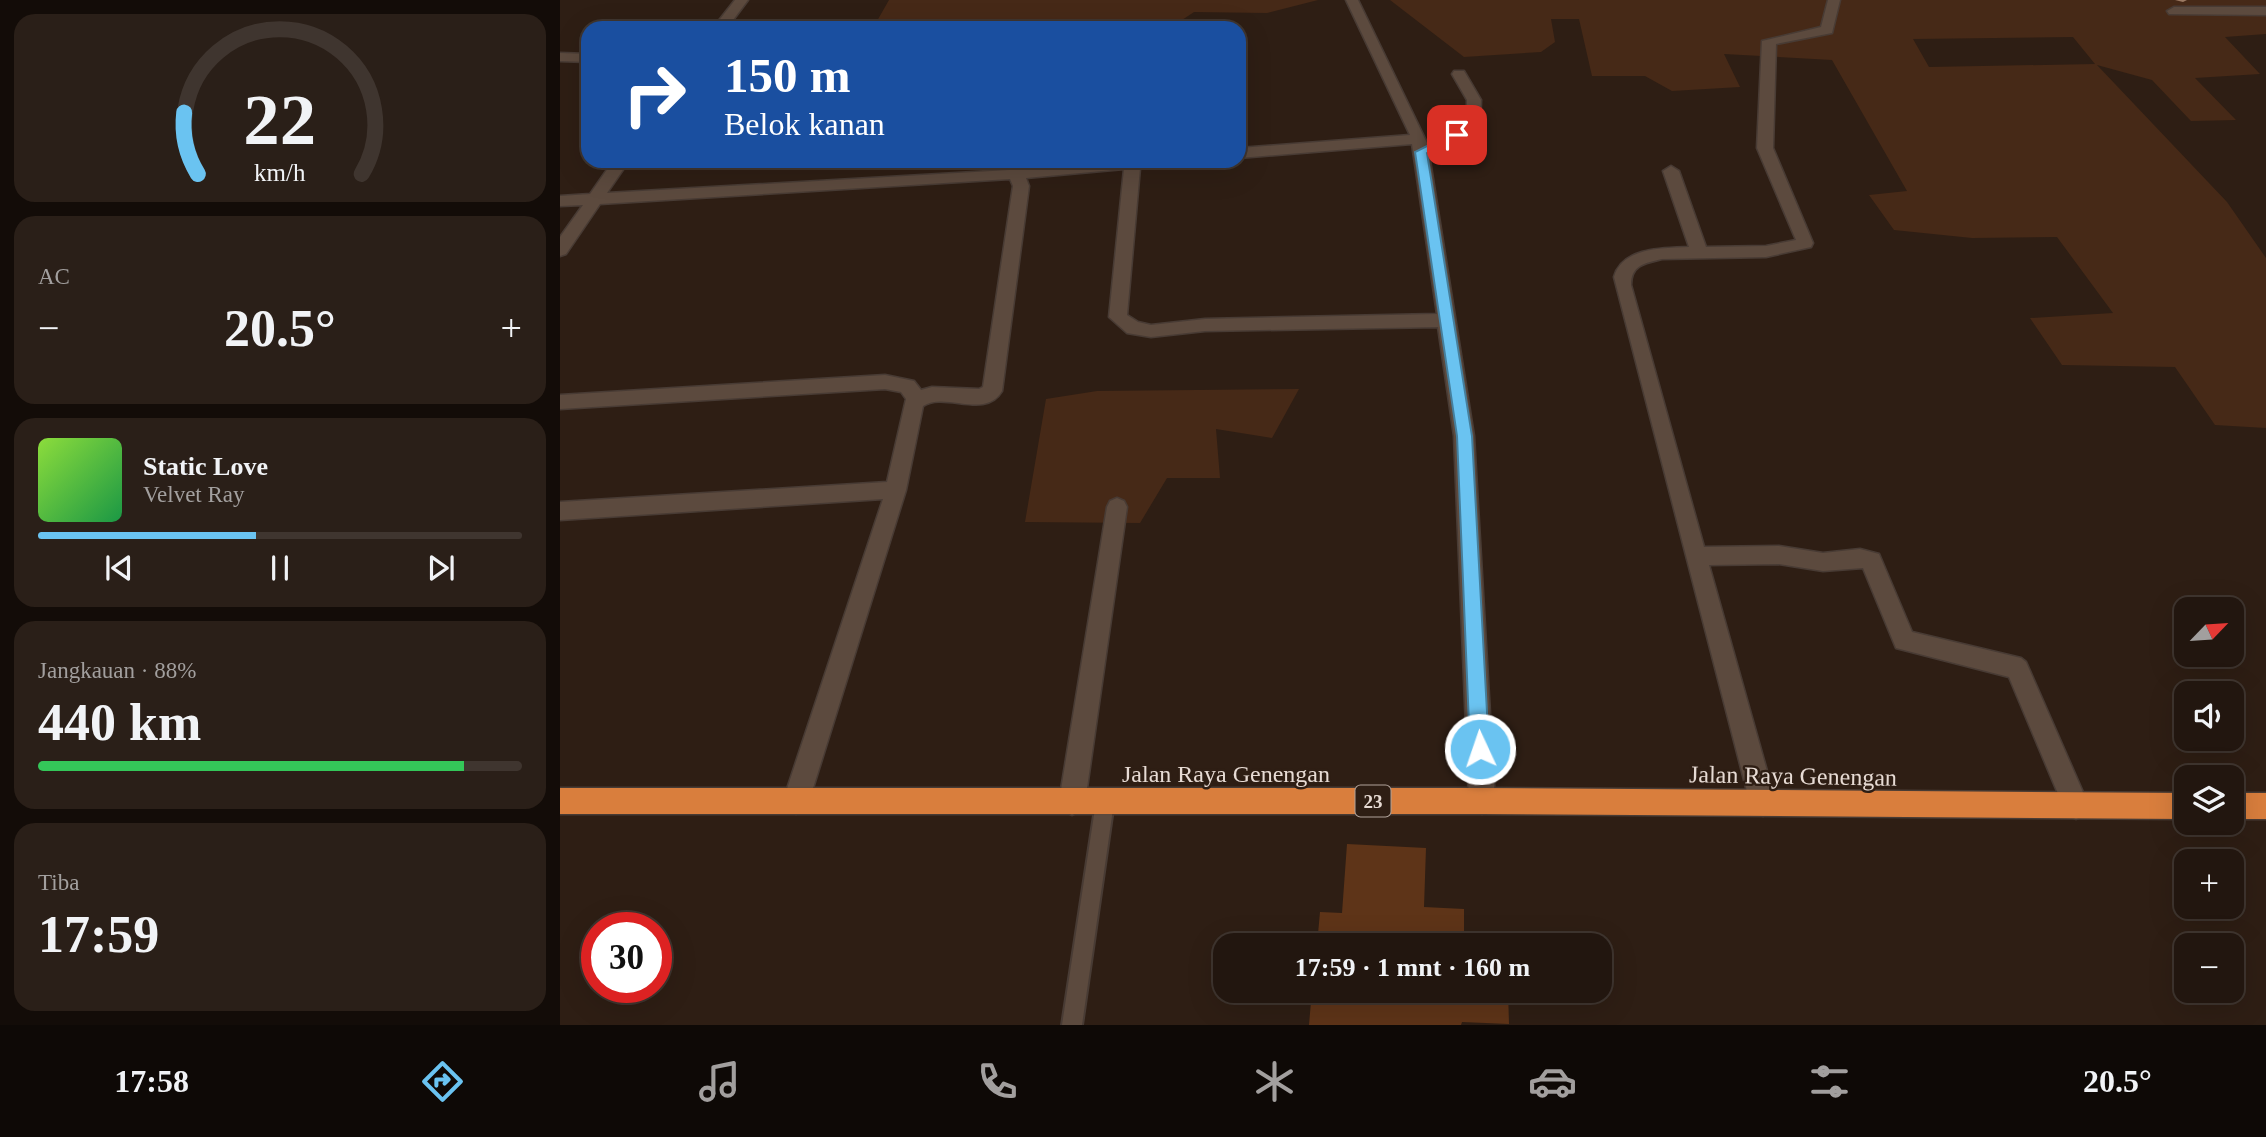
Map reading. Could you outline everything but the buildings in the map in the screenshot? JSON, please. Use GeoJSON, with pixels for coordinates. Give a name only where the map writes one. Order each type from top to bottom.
{"type":"FeatureCollection","features":[{"type":"Feature","properties":{"kind":"highway","name":"Jalan Raya Genengan"},"geometry":{"type":"LineString","coordinates":[[560,801],[1482,801],[2174,806]]}},
{"type":"Feature","properties":{"kind":"highway"},"geometry":{"type":"LineString","coordinates":[[2244,806],[2266,806]]}},
{"type":"Feature","properties":{"kind":"street"},"geometry":{"type":"LineString","coordinates":[[726,21],[742,0]]}},
{"type":"Feature","properties":{"kind":"street"},"geometry":{"type":"LineString","coordinates":[[1352,0],[1420,146],[1465,436],[1482,801]]}},
{"type":"Feature","properties":{"kind":"street"},"geometry":{"type":"LineString","coordinates":[[2174,11],[2266,10]]}},
{"type":"Feature","properties":{"kind":"street"},"geometry":{"type":"LineString","coordinates":[[1763,803],[1698,556],[1622,285],[1622,273],[1626,266],[1639,259],[1771,249],[1805,243],[1765,148],[1769,41],[1832,14]]}},
{"type":"Feature","properties":{"kind":"street"},"geometry":{"type":"LineString","coordinates":[[560,57],[581,58]]}},
{"type":"Feature","properties":{"kind":"street"},"geometry":{"type":"LineString","coordinates":[[1246,153],[1420,146],[1476,131],[1474,100],[1459,74]]}},
{"type":"Feature","properties":{"kind":"street"},"geometry":{"type":"LineString","coordinates":[[560,250],[616,168]]}},
{"type":"Feature","properties":{"kind":"street"},"geometry":{"type":"LineString","coordinates":[[560,201],[592,201],[1017,168],[1021,186],[992,391],[982,396],[928,395],[916,399],[912,407],[896,490],[796,802]]}},
{"type":"Feature","properties":{"kind":"street"},"geometry":{"type":"LineString","coordinates":[[1133,168],[1118,317],[1133,328],[1151,331],[1230,324],[1448,320]]}},
{"type":"Feature","properties":{"kind":"street"},"geometry":{"type":"LineString","coordinates":[[1671,171],[1700,253]]}},
{"type":"Feature","properties":{"kind":"street"},"geometry":{"type":"LineString","coordinates":[[560,402],[885,382],[907,386],[916,399]]}},
{"type":"Feature","properties":{"kind":"street"},"geometry":{"type":"LineString","coordinates":[[560,511],[896,490]]}},
{"type":"Feature","properties":{"kind":"street"},"geometry":{"type":"LineString","coordinates":[[1072,802],[1116,507]]}},
{"type":"Feature","properties":{"kind":"street"},"geometry":{"type":"LineString","coordinates":[[1698,556],[1779,555],[1823,562],[1860,558],[1871,561],[1904,641],[2013,666],[2018,670],[2076,806]]}},
{"type":"Feature","properties":{"kind":"lane"},"geometry":{"type":"LineString","coordinates":[[1072,1025],[1105,802]]}},
{"type":"Feature","properties":{"kind":"shaded area"},"geometry":{"type":"Polygon","coordinates":[[[889,0],[1318,0],[1267,13],[1194,12],[1180,21],[877,21],[889,0]]]}},
{"type":"Feature","properties":{"kind":"shaded area"},"geometry":{"type":"Polygon","coordinates":[[[1390,0],[2266,0],[2266,34],[2225,37],[2260,74],[2195,78],[2236,120],[2191,121],[2152,80],[2097,65],[2227,202],[2266,258],[2266,428],[2215,425],[2175,367],[2062,365],[2030,318],[2113,313],[2057,237],[1972,238],[1894,230],[1869,195],[1907,191],[1832,60],[1724,54],[1740,87],[1672,91],[1645,76],[1592,76],[1579,19],[1551,19],[1555,42],[1541,52],[1464,57],[1390,0]],[[2073,37],[1913,39],[1929,67],[2095,64],[2073,37]]]}},
{"type":"Feature","properties":{"kind":"shaded area"},"geometry":{"type":"Polygon","coordinates":[[[1299,389],[1272,438],[1216,429],[1220,478],[1167,478],[1140,523],[1025,522],[1046,399],[1097,391],[1299,389]]]}},
{"type":"Feature","properties":{"kind":"route"},"geometry":{"type":"LineString","coordinates":[[1457,135],[1421,152],[1465,436],[1480,749]]}}]}
